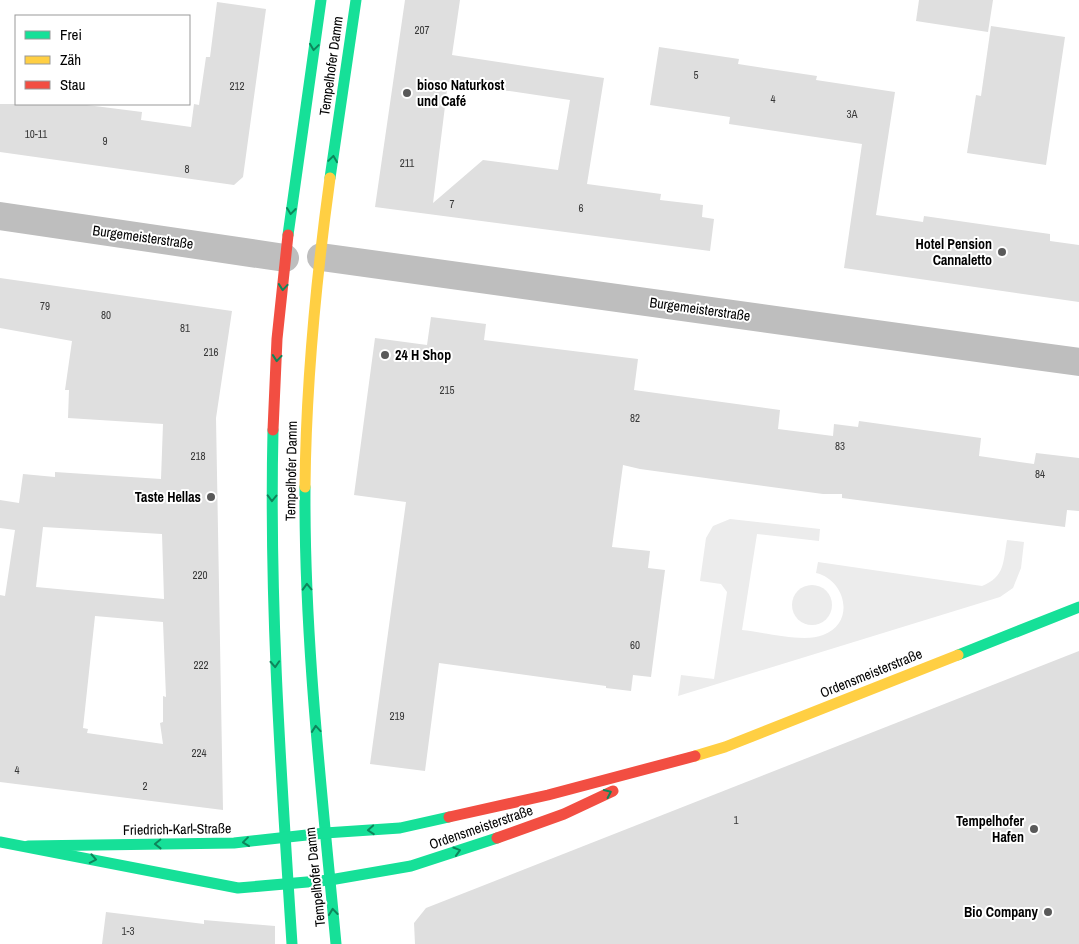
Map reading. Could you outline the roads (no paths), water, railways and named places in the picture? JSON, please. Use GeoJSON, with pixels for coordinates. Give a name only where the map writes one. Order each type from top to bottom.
{"type":"FeatureCollection","features":[{"type":"Feature","properties":{"kind":"main road","name":"Tempelhofer Damm"},"geometry":{"type":"LineString","coordinates":[[292,944],[272,615],[271,547],[274,386],[285,258],[321,0]]}},
{"type":"Feature","properties":{"kind":"main road","name":"Tempelhofer Damm"},"geometry":{"type":"LineString","coordinates":[[336,944],[312,691],[305,516],[306,436],[320,257],[356,0]]}},
{"type":"Feature","properties":{"kind":"main road","name":"Ordensmeisterstraße"},"geometry":{"type":"LineString","coordinates":[[325,833],[400,828],[548,795],[673,763],[725,747],[1079,607]]}},
{"type":"Feature","properties":{"kind":"main road","name":"Ordensmeisterstraße"},"geometry":{"type":"LineString","coordinates":[[289,884],[330,880],[403,868],[493,840],[564,814],[673,763]]}},
{"type":"Feature","properties":{"kind":"main road","name":"Friedrich-Karl-Straße"},"geometry":{"type":"LineString","coordinates":[[28,846],[234,843],[325,833]]}},
{"type":"Feature","properties":{"kind":"main road","name":"Friedrich-Karl-Straße"},"geometry":{"type":"LineString","coordinates":[[0,842],[238,888],[289,884]]}},
{"type":"Feature","properties":{"kind":"street","name":"Burgemeisterstraße"},"geometry":{"type":"LineString","coordinates":[[0,216],[285,258]]}},
{"type":"Feature","properties":{"kind":"street","name":"Burgemeisterstraße"},"geometry":{"type":"LineString","coordinates":[[320,257],[1079,362]]}},
{"type":"Feature","properties":{"kind":"place","name":"bioso Naturkost und Café"},"geometry":{"type":"Point","coordinates":[407,93]}},
{"type":"Feature","properties":{"kind":"place","name":"Hotel Pension Cannaletto"},"geometry":{"type":"Point","coordinates":[1002,252]}},
{"type":"Feature","properties":{"kind":"place","name":"24 H Shop"},"geometry":{"type":"Point","coordinates":[385,355]}},
{"type":"Feature","properties":{"kind":"place","name":"Taste Hellas"},"geometry":{"type":"Point","coordinates":[211,497]}},
{"type":"Feature","properties":{"kind":"place","name":"Tempelhofer Hafen"},"geometry":{"type":"Point","coordinates":[1034,829]}},
{"type":"Feature","properties":{"kind":"place","name":"Bio Company"},"geometry":{"type":"Point","coordinates":[1048,912]}}]}
